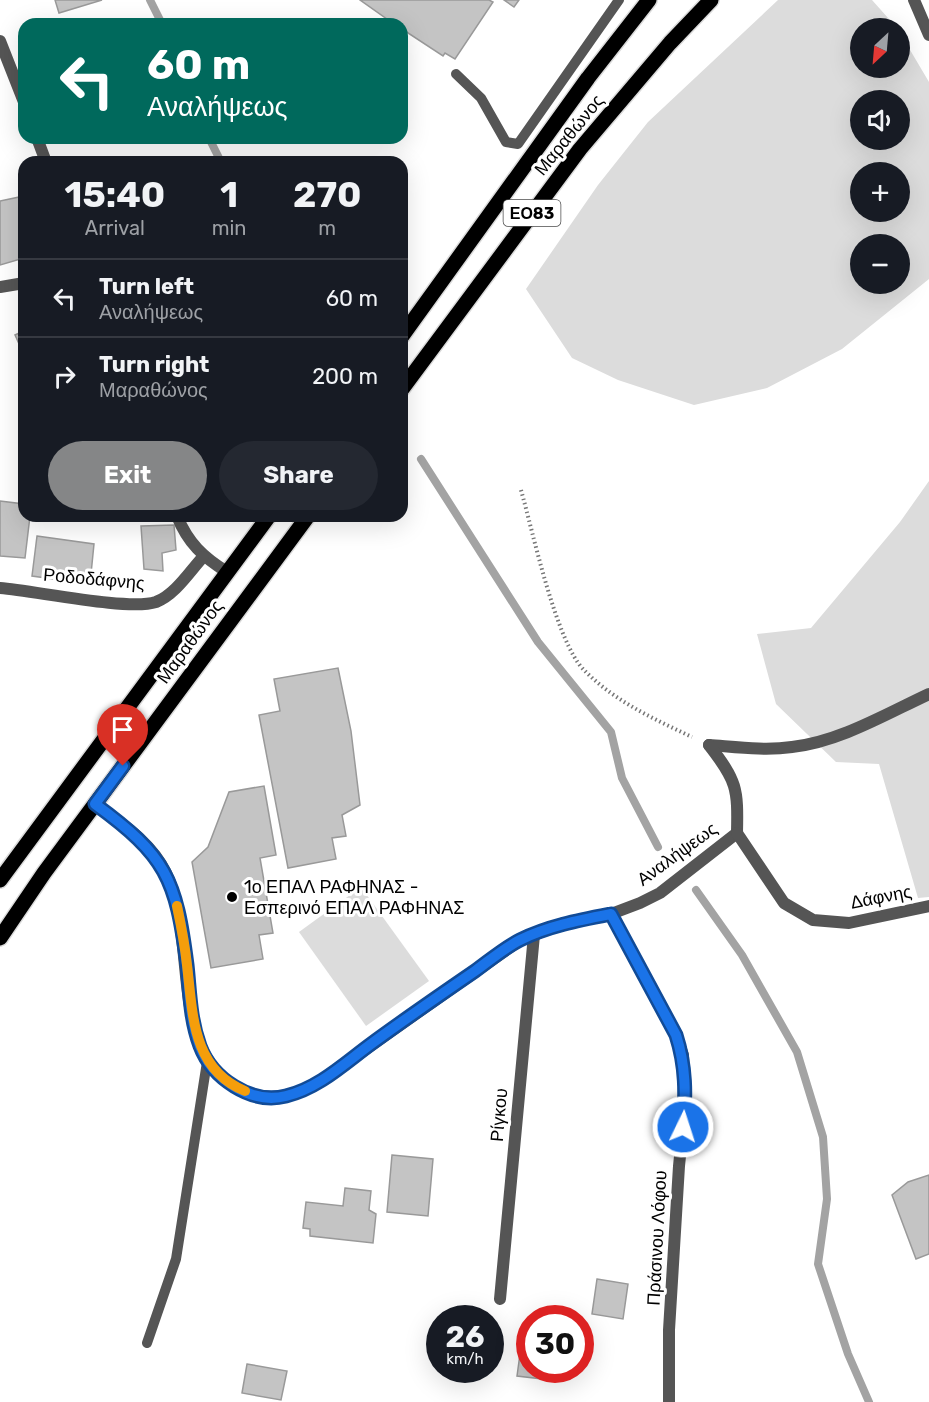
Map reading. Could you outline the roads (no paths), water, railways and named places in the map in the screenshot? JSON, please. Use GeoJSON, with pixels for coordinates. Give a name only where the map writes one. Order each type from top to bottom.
{"type":"FeatureCollection","features":[{"type":"Feature","properties":{"kind":"main road","name":"Μαραθώνος"},"geometry":{"type":"LineString","coordinates":[[408,328],[588,78],[648,0]]}},
{"type":"Feature","properties":{"kind":"main road","name":"Μαραθώνος"},"geometry":{"type":"LineString","coordinates":[[408,381],[580,149],[670,42],[711,0]]}},
{"type":"Feature","properties":{"kind":"main road","name":"Μαραθώνος"},"geometry":{"type":"LineString","coordinates":[[0,880],[264,522]]}},
{"type":"Feature","properties":{"kind":"main road","name":"Μαραθώνος"},"geometry":{"type":"LineString","coordinates":[[0,938],[95,804],[304,522]]}},
{"type":"Feature","properties":{"kind":"street"},"geometry":{"type":"LineString","coordinates":[[914,0],[929,35]]}},
{"type":"Feature","properties":{"kind":"street"},"geometry":{"type":"LineString","coordinates":[[0,41],[18,87]]}},
{"type":"Feature","properties":{"kind":"street"},"geometry":{"type":"LineString","coordinates":[[0,287],[18,284]]}},
{"type":"Feature","properties":{"kind":"street"},"geometry":{"type":"LineString","coordinates":[[179,522],[184,534],[203,557],[227,572]]}},
{"type":"Feature","properties":{"kind":"street","name":"Ροδοδάφνης"},"geometry":{"type":"LineString","coordinates":[[0,588],[132,604],[156,602],[169,594],[203,557]]}},
{"type":"Feature","properties":{"kind":"street"},"geometry":{"type":"LineString","coordinates":[[737,833],[737,790],[730,772],[709,745],[792,747],[838,735],[929,694]]}},
{"type":"Feature","properties":{"kind":"street","name":"Αναλήψεως"},"geometry":{"type":"LineString","coordinates":[[95,804],[147,846],[166,873],[178,908],[187,966],[190,1010],[200,1047],[207,1062],[235,1087],[266,1098],[284,1097],[299,1092],[339,1068],[519,940],[561,924],[611,914],[660,893],[737,833]]}},
{"type":"Feature","properties":{"kind":"street","name":"Δάφνης"},"geometry":{"type":"LineString","coordinates":[[737,833],[784,903],[813,920],[849,923],[929,906]]}},
{"type":"Feature","properties":{"kind":"street","name":"Πράσινου Λόφου"},"geometry":{"type":"LineString","coordinates":[[611,914],[676,1035],[683,1055],[685,1107],[669,1330],[669,1402]]}},
{"type":"Feature","properties":{"kind":"street","name":"Ρίγκου"},"geometry":{"type":"LineString","coordinates":[[500,1299],[534,935]]}},
{"type":"Feature","properties":{"kind":"lane"},"geometry":{"type":"LineString","coordinates":[[456,74],[481,98],[506,142],[518,144],[619,0]]}},
{"type":"Feature","properties":{"kind":"lane"},"geometry":{"type":"LineString","coordinates":[[147,1343],[176,1259],[207,1062]]}},
{"type":"Feature","properties":{"kind":"waterway"},"geometry":{"type":"LineString","coordinates":[[150,0],[159,18]]}},
{"type":"Feature","properties":{"kind":"waterway"},"geometry":{"type":"LineString","coordinates":[[212,144],[218,156]]}},
{"type":"Feature","properties":{"kind":"waterway"},"geometry":{"type":"LineString","coordinates":[[421,459],[538,642],[611,732],[622,778],[658,847]]}},
{"type":"Feature","properties":{"kind":"waterway"},"geometry":{"type":"LineString","coordinates":[[696,890],[742,955],[797,1052],[823,1137],[827,1199],[818,1264],[848,1354],[869,1402]]}},
{"type":"Feature","properties":{"kind":"place","name":"1ο ΕΠΑΛ ΡΑΦΗΝΑΣ - Εσπερινό ΕΠΑΛ ΡΑΦΗΝΑΣ"},"geometry":{"type":"Point","coordinates":[232,897]}}]}
